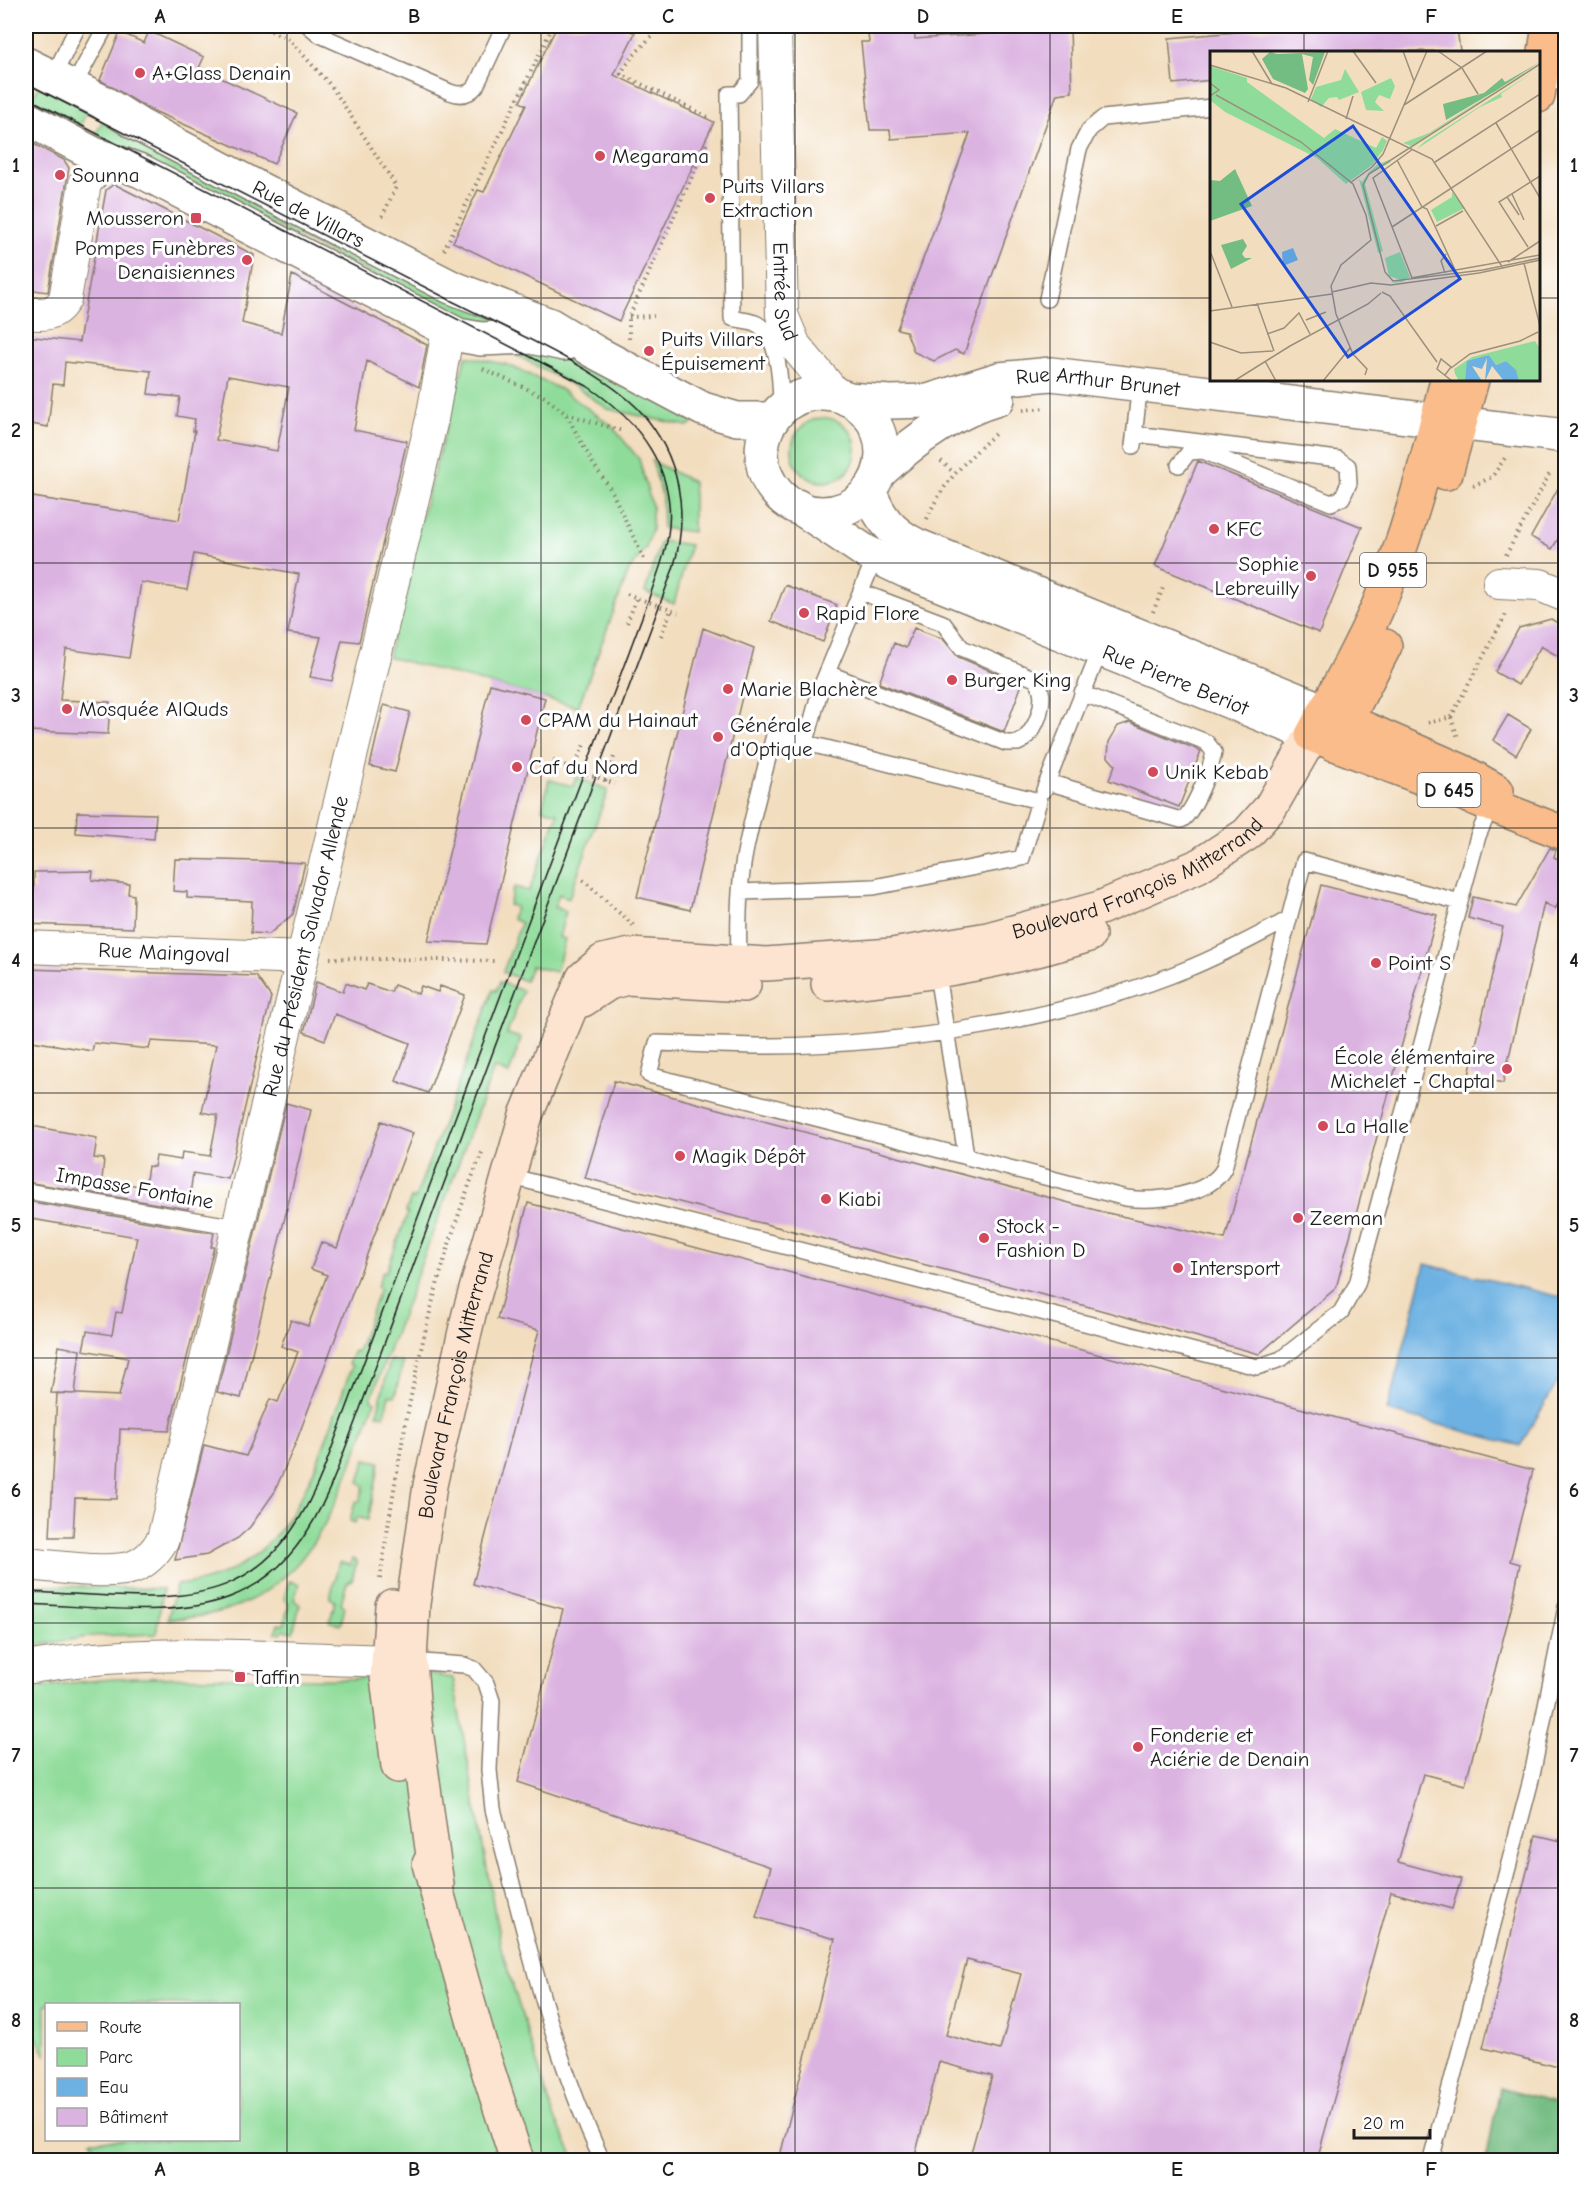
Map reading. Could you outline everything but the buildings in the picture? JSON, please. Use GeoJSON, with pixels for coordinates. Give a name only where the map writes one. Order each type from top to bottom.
{"type":"FeatureCollection","features":[{"type":"Feature","properties":{"kind":"main road"},"geometry":{"type":"LineString","coordinates":[[1528,26],[1535,51]]}},
{"type":"Feature","properties":{"kind":"main road"},"geometry":{"type":"LineString","coordinates":[[1542,74],[1549,26]]}},
{"type":"Feature","properties":{"kind":"main road","name":"Boulevard François Mitterrand"},"geometry":{"type":"LineString","coordinates":[[517,2160],[484,2058],[436,1885],[414,1715],[389,1624],[410,1481],[434,1364],[466,1245],[496,1165],[526,1115],[566,1016],[600,988],[627,978],[739,974],[816,985],[886,980],[935,961],[1064,943],[1116,926],[1209,887],[1246,863],[1270,842],[1289,818],[1329,727],[1384,647],[1409,586],[1446,431],[1447,381]]}},
{"type":"Feature","properties":{"kind":"main road","name":"Boulevard François Mitterrand"},"geometry":{"type":"LineString","coordinates":[[1446,431],[1471,381]]}},
{"type":"Feature","properties":{"kind":"main road","name":"Rue Pierre Beriot"},"geometry":{"type":"LineString","coordinates":[[1329,727],[1462,771],[1495,798],[1566,833]]}},
{"type":"Feature","properties":{"kind":"street","name":"Entrée Sud"},"geometry":{"type":"LineString","coordinates":[[775,26],[782,315],[795,346],[842,397]]}},
{"type":"Feature","properties":{"kind":"street","name":"Rue de Villars"},"geometry":{"type":"LineString","coordinates":[[50,76],[139,125],[452,287],[550,325],[595,352],[703,409],[738,435],[764,467]]}},
{"type":"Feature","properties":{"kind":"street","name":"Rue de Villars"},"geometry":{"type":"LineString","coordinates":[[26,118],[106,158],[141,171],[447,341],[531,337],[595,352]]}},
{"type":"Feature","properties":{"kind":"street"},"geometry":{"type":"LineString","coordinates":[[26,313],[49,315],[56,311],[65,299],[85,183],[106,158]]}},
{"type":"Feature","properties":{"kind":"street","name":"Rue du Président Salvador Allende"},"geometry":{"type":"LineString","coordinates":[[26,1564],[119,1570],[131,1568],[148,1558],[160,1544],[167,1527],[432,419],[447,341]]}},
{"type":"Feature","properties":{"kind":"street","name":"Rue Arthur Brunet"},"geometry":{"type":"LineString","coordinates":[[842,397],[890,402],[928,401],[999,379],[1033,375],[1137,417]]}},
{"type":"Feature","properties":{"kind":"street"},"geometry":{"type":"LineString","coordinates":[[806,395],[842,397],[861,407],[876,426],[882,450],[874,482],[857,502],[836,511],[820,513],[797,506],[778,493],[764,467],[763,446],[777,414],[806,395]]}},
{"type":"Feature","properties":{"kind":"street","name":"Rue Arthur Brunet"},"geometry":{"type":"LineString","coordinates":[[874,482],[912,444],[967,412],[1013,396],[1137,417],[1566,436]]}},
{"type":"Feature","properties":{"kind":"street","name":"Rue de Villars"},"geometry":{"type":"LineString","coordinates":[[703,409],[737,419],[777,414]]}},
{"type":"Feature","properties":{"kind":"street","name":"Rue Arthur Brunet"},"geometry":{"type":"LineString","coordinates":[[1446,431],[1558,464]]}},
{"type":"Feature","properties":{"kind":"street","name":"Rue Pierre Beriot"},"geometry":{"type":"LineString","coordinates":[[874,482],[875,508],[888,527],[900,537],[1105,637]]}},
{"type":"Feature","properties":{"kind":"street","name":"Rue Pierre Beriot"},"geometry":{"type":"LineString","coordinates":[[797,506],[875,557],[1105,637],[1329,727]]}},
{"type":"Feature","properties":{"kind":"street"},"geometry":{"type":"LineString","coordinates":[[1499,583],[1540,585],[1566,596]]}},
{"type":"Feature","properties":{"kind":"street","name":"Rue Maingoval"},"geometry":{"type":"LineString","coordinates":[[26,947],[302,958]]}},
{"type":"Feature","properties":{"kind":"street"},"geometry":{"type":"LineString","coordinates":[[26,1668],[112,1656],[398,1661]]}},
{"type":"Feature","properties":{"kind":"lane"},"geometry":{"type":"LineString","coordinates":[[50,76],[78,26]]}},
{"type":"Feature","properties":{"kind":"lane"},"geometry":{"type":"LineString","coordinates":[[50,76],[106,26]]}},
{"type":"Feature","properties":{"kind":"lane"},"geometry":{"type":"LineString","coordinates":[[309,26],[320,35],[460,95],[476,86],[504,26]]}},
{"type":"Feature","properties":{"kind":"lane"},"geometry":{"type":"LineString","coordinates":[[750,26],[750,81],[739,94],[729,94],[732,318],[755,323],[768,336],[778,367],[777,414]]}},
{"type":"Feature","properties":{"kind":"lane"},"geometry":{"type":"LineString","coordinates":[[1047,299],[1079,149],[1089,130],[1103,118],[1210,107]]}},
{"type":"Feature","properties":{"kind":"lane"},"geometry":{"type":"LineString","coordinates":[[1137,417],[1338,459],[1348,466],[1350,479],[1342,498],[1331,503],[1203,451],[1189,452],[1179,465]]}},
{"type":"Feature","properties":{"kind":"lane"},"geometry":{"type":"LineString","coordinates":[[806,742],[826,673],[888,527]]}},
{"type":"Feature","properties":{"kind":"lane"},"geometry":{"type":"LineString","coordinates":[[826,673],[1006,743],[1022,741],[1034,725],[1043,699],[1041,688],[1035,679],[962,648],[943,623],[861,592]]}},
{"type":"Feature","properties":{"kind":"lane"},"geometry":{"type":"LineString","coordinates":[[741,892],[874,887],[1022,858],[1039,801],[1105,637]]}},
{"type":"Feature","properties":{"kind":"lane"},"geometry":{"type":"LineString","coordinates":[[1047,782],[1181,820],[1189,814],[1211,762],[1214,752],[1206,742],[1082,693]]}},
{"type":"Feature","properties":{"kind":"lane"},"geometry":{"type":"LineString","coordinates":[[739,974],[741,892],[745,853],[774,735],[1039,801]]}},
{"type":"Feature","properties":{"kind":"lane"},"geometry":{"type":"LineString","coordinates":[[496,1165],[1257,1367],[1281,1359],[1341,1312],[1357,1284],[1478,836],[1495,798]]}},
{"type":"Feature","properties":{"kind":"lane"},"geometry":{"type":"LineString","coordinates":[[1289,920],[1195,966],[1139,987],[1027,1017],[946,1031],[874,1040],[772,1046],[657,1043],[649,1075],[1138,1200],[1161,1199],[1205,1187],[1215,1182],[1224,1168],[1289,920],[1304,861],[1460,902]]}},
{"type":"Feature","properties":{"kind":"lane"},"geometry":{"type":"LineString","coordinates":[[935,961],[966,1155]]}},
{"type":"Feature","properties":{"kind":"lane","name":"Impasse Fontaine"},"geometry":{"type":"LineString","coordinates":[[26,1191],[237,1227]]}},
{"type":"Feature","properties":{"kind":"lane"},"geometry":{"type":"LineString","coordinates":[[1431,2160],[1531,1780],[1566,1607]]}},
{"type":"Feature","properties":{"kind":"lane"},"geometry":{"type":"LineString","coordinates":[[398,1661],[464,1665],[480,1675],[491,1691],[489,1770],[493,1809],[560,2049],[602,2160]]}},
{"type":"Feature","properties":{"kind":"path"},"geometry":{"type":"LineString","coordinates":[[260,26],[289,39],[332,87],[396,187],[368,244]]}},
{"type":"Feature","properties":{"kind":"path"},"geometry":{"type":"LineString","coordinates":[[440,259],[553,26]]}},
{"type":"Feature","properties":{"kind":"path"},"geometry":{"type":"LineString","coordinates":[[658,26],[649,42],[629,58],[621,74],[716,122]]}},
{"type":"Feature","properties":{"kind":"path"},"geometry":{"type":"LineString","coordinates":[[629,350],[629,317],[712,132]]}},
{"type":"Feature","properties":{"kind":"path"},"geometry":{"type":"LineString","coordinates":[[629,317],[654,316]]}},
{"type":"Feature","properties":{"kind":"path"},"geometry":{"type":"LineString","coordinates":[[447,341],[545,397],[566,414],[622,431]]}},
{"type":"Feature","properties":{"kind":"path"},"geometry":{"type":"LineString","coordinates":[[1020,410],[1047,401]]}},
{"type":"Feature","properties":{"kind":"path"},"geometry":{"type":"LineString","coordinates":[[566,414],[591,462],[611,490],[645,561]]}},
{"type":"Feature","properties":{"kind":"path"},"geometry":{"type":"LineString","coordinates":[[926,523],[937,495],[954,472],[1003,426]]}},
{"type":"Feature","properties":{"kind":"path"},"geometry":{"type":"LineString","coordinates":[[1467,489],[1492,477],[1506,458]]}},
{"type":"Feature","properties":{"kind":"path"},"geometry":{"type":"LineString","coordinates":[[941,461],[954,472]]}},
{"type":"Feature","properties":{"kind":"path"},"geometry":{"type":"LineString","coordinates":[[1451,717],[1508,610],[1499,583],[1507,553],[1558,464]]}},
{"type":"Feature","properties":{"kind":"path"},"geometry":{"type":"LineString","coordinates":[[1152,615],[1163,588]]}},
{"type":"Feature","properties":{"kind":"path"},"geometry":{"type":"LineString","coordinates":[[627,594],[678,613]]}},
{"type":"Feature","properties":{"kind":"path"},"geometry":{"type":"LineString","coordinates":[[627,623],[637,597]]}},
{"type":"Feature","properties":{"kind":"path"},"geometry":{"type":"LineString","coordinates":[[661,636],[671,610]]}},
{"type":"Feature","properties":{"kind":"path"},"geometry":{"type":"LineString","coordinates":[[574,769],[585,742]]}},
{"type":"Feature","properties":{"kind":"path"},"geometry":{"type":"LineString","coordinates":[[605,781],[615,754]]}},
{"type":"Feature","properties":{"kind":"path"},"geometry":{"type":"LineString","coordinates":[[553,760],[615,784]]}},
{"type":"Feature","properties":{"kind":"path"},"geometry":{"type":"LineString","coordinates":[[584,880],[639,931]]}},
{"type":"Feature","properties":{"kind":"path"},"geometry":{"type":"LineString","coordinates":[[302,958],[494,962]]}},
{"type":"Feature","properties":{"kind":"path"},"geometry":{"type":"LineString","coordinates":[[379,1587],[407,1404],[443,1267],[496,1165]]}},
{"type":"Feature","properties":{"kind":"green space"},"geometry":{"type":"Polygon","coordinates":[[[41,82],[89,108],[78,129],[30,104],[41,82]]]}},
{"type":"Feature","properties":{"kind":"green space"},"geometry":{"type":"Polygon","coordinates":[[[106,115],[521,329],[480,327],[94,137],[106,115]]]}},
{"type":"Feature","properties":{"kind":"green space"},"geometry":{"type":"Polygon","coordinates":[[[505,349],[570,356],[695,418],[692,424],[687,426],[608,409],[576,387],[505,349]]]}},
{"type":"Feature","properties":{"kind":"green space"},"geometry":{"type":"Polygon","coordinates":[[[466,356],[508,365],[560,389],[611,425],[639,459],[652,506],[652,529],[646,548],[629,570],[578,707],[388,657],[405,576],[466,356]]]}},
{"type":"Feature","properties":{"kind":"green space"},"geometry":{"type":"Polygon","coordinates":[[[818,418],[830,418],[847,427],[854,438],[856,450],[854,462],[847,473],[830,482],[818,482],[806,477],[797,468],[792,456],[792,444],[797,432],[806,423],[818,418]]]}},
{"type":"Feature","properties":{"kind":"green space"},"geometry":{"type":"Polygon","coordinates":[[[652,461],[693,482],[693,532],[663,528],[662,496],[652,461]]]}},
{"type":"Feature","properties":{"kind":"green space"},"geometry":{"type":"Polygon","coordinates":[[[661,541],[690,545],[674,604],[645,592],[661,541]]]}},
{"type":"Feature","properties":{"kind":"green space"},"geometry":{"type":"Polygon","coordinates":[[[576,777],[608,790],[569,898],[559,894],[554,907],[566,911],[559,937],[565,939],[556,972],[531,966],[525,981],[503,972],[521,923],[512,919],[516,907],[509,905],[514,887],[529,891],[558,813],[542,809],[549,780],[573,786],[576,777]]]}},
{"type":"Feature","properties":{"kind":"green space"},"geometry":{"type":"Polygon","coordinates":[[[500,982],[523,991],[507,1034],[521,1038],[509,1074],[494,1068],[371,1399],[375,1402],[328,1518],[308,1550],[284,1577],[253,1599],[215,1613],[168,1619],[176,1585],[216,1577],[248,1560],[275,1536],[296,1507],[327,1437],[352,1366],[348,1364],[354,1351],[357,1352],[380,1288],[377,1287],[383,1271],[386,1272],[408,1213],[406,1212],[411,1198],[415,1199],[493,990],[496,991],[500,982]]]}},
{"type":"Feature","properties":{"kind":"green space"},"geometry":{"type":"Polygon","coordinates":[[[390,1360],[403,1363],[395,1396],[389,1395],[384,1416],[377,1414],[390,1360]]]}},
{"type":"Feature","properties":{"kind":"green space"},"geometry":{"type":"Polygon","coordinates":[[[366,1459],[380,1462],[368,1520],[357,1517],[355,1523],[350,1521],[355,1502],[360,1501],[364,1486],[359,1482],[366,1459]]]}},
{"type":"Feature","properties":{"kind":"green space"},"geometry":{"type":"Polygon","coordinates":[[[352,1559],[357,1560],[352,1580],[347,1583],[341,1603],[345,1607],[341,1624],[330,1622],[335,1601],[330,1598],[339,1562],[351,1565],[352,1559]]]}},
{"type":"Feature","properties":{"kind":"green space"},"geometry":{"type":"Polygon","coordinates":[[[289,1581],[299,1584],[294,1600],[300,1605],[293,1632],[283,1630],[281,1634],[275,1633],[278,1624],[284,1625],[289,1603],[284,1599],[289,1581]]]}},
{"type":"Feature","properties":{"kind":"green space"},"geometry":{"type":"Polygon","coordinates":[[[26,1585],[163,1589],[156,1634],[93,1636],[26,1647],[26,1585]]]}},
{"type":"Feature","properties":{"kind":"green space"},"geometry":{"type":"Polygon","coordinates":[[[426,1674],[453,1678],[501,1948],[553,2114],[575,2160],[102,2160],[92,2141],[240,2141],[240,2003],[45,2003],[45,2054],[26,2016],[26,1690],[65,1684],[145,1678],[344,1679],[426,1674]]]}},
{"type":"Feature","properties":{"kind":"green space"},"geometry":{"type":"Polygon","coordinates":[[[1500,2088],[1565,2106],[1565,2160],[1486,2160],[1500,2088]]]}},
{"type":"Feature","properties":{"kind":"water"},"geometry":{"type":"Polygon","coordinates":[[[1425,1264],[1565,1298],[1565,1370],[1520,1446],[1387,1411],[1425,1264]]]}},
{"type":"Feature","properties":{"kind":"tram line"},"geometry":{"type":"LineString","coordinates":[[26,83],[551,350],[602,380],[641,412],[654,429],[673,466],[681,506],[681,527],[673,569],[336,1473],[310,1526],[281,1564],[249,1589],[212,1603],[172,1609],[26,1604]]}},
{"type":"Feature","properties":{"kind":"tram line"},"geometry":{"type":"LineString","coordinates":[[26,97],[587,386],[623,414],[650,449],[667,489],[669,511],[668,535],[660,569],[325,1466],[300,1518],[272,1554],[241,1578],[206,1591],[167,1596],[125,1597],[26,1592]]}},
{"type":"Feature","properties":{"kind":"place","name":"A+Glass Denain"},"geometry":{"type":"Point","coordinates":[140,73]}},
{"type":"Feature","properties":{"kind":"place","name":"Megarama"},"geometry":{"type":"Point","coordinates":[600,156]}},
{"type":"Feature","properties":{"kind":"place","name":"Sounna"},"geometry":{"type":"Point","coordinates":[60,175]}},
{"type":"Feature","properties":{"kind":"place","name":"Puits Villars Extraction"},"geometry":{"type":"Point","coordinates":[710,198]}},
{"type":"Feature","properties":{"kind":"place","name":"Mousseron"},"geometry":{"type":"Point","coordinates":[196,218]}},
{"type":"Feature","properties":{"kind":"place","name":"Pompes Funèbres Denaisiennes"},"geometry":{"type":"Point","coordinates":[247,260]}},
{"type":"Feature","properties":{"kind":"place","name":"Puits Villars Épuisement"},"geometry":{"type":"Point","coordinates":[649,351]}},
{"type":"Feature","properties":{"kind":"place","name":"KFC"},"geometry":{"type":"Point","coordinates":[1214,529]}},
{"type":"Feature","properties":{"kind":"place","name":"Sophie Lebreuilly"},"geometry":{"type":"Point","coordinates":[1311,576]}},
{"type":"Feature","properties":{"kind":"place","name":"Rapid Flore"},"geometry":{"type":"Point","coordinates":[804,613]}},
{"type":"Feature","properties":{"kind":"place","name":"Burger King"},"geometry":{"type":"Point","coordinates":[952,680]}},
{"type":"Feature","properties":{"kind":"place","name":"Marie Blachère"},"geometry":{"type":"Point","coordinates":[728,689]}},
{"type":"Feature","properties":{"kind":"place","name":"Mosquée AlQuds"},"geometry":{"type":"Point","coordinates":[67,709]}},
{"type":"Feature","properties":{"kind":"place","name":"CPAM du Hainaut"},"geometry":{"type":"Point","coordinates":[526,720]}},
{"type":"Feature","properties":{"kind":"place","name":"Générale d'Optique"},"geometry":{"type":"Point","coordinates":[718,737]}},
{"type":"Feature","properties":{"kind":"place","name":"Caf du Nord"},"geometry":{"type":"Point","coordinates":[517,767]}},
{"type":"Feature","properties":{"kind":"place","name":"Unik Kebab"},"geometry":{"type":"Point","coordinates":[1153,772]}},
{"type":"Feature","properties":{"kind":"place","name":"Point S"},"geometry":{"type":"Point","coordinates":[1376,963]}},
{"type":"Feature","properties":{"kind":"place","name":"École élémentaire Michelet - Chaptal"},"geometry":{"type":"Point","coordinates":[1507,1069]}},
{"type":"Feature","properties":{"kind":"place","name":"La Halle"},"geometry":{"type":"Point","coordinates":[1323,1126]}},
{"type":"Feature","properties":{"kind":"place","name":"Magik Dépôt"},"geometry":{"type":"Point","coordinates":[680,1156]}},
{"type":"Feature","properties":{"kind":"place","name":"Kiabi"},"geometry":{"type":"Point","coordinates":[826,1199]}},
{"type":"Feature","properties":{"kind":"place","name":"Zeeman"},"geometry":{"type":"Point","coordinates":[1298,1218]}},
{"type":"Feature","properties":{"kind":"place","name":"Stock - Fashion D"},"geometry":{"type":"Point","coordinates":[984,1238]}},
{"type":"Feature","properties":{"kind":"place","name":"Intersport"},"geometry":{"type":"Point","coordinates":[1178,1268]}},
{"type":"Feature","properties":{"kind":"place","name":"Taffin"},"geometry":{"type":"Point","coordinates":[240,1677]}},
{"type":"Feature","properties":{"kind":"place","name":"Fonderie et Aciérie de Denain"},"geometry":{"type":"Point","coordinates":[1138,1747]}}]}
